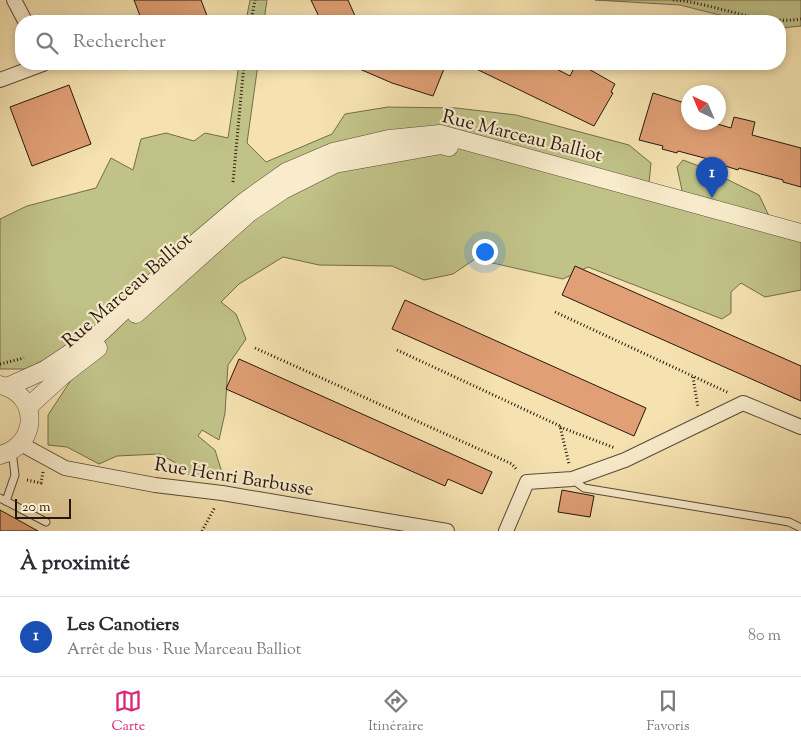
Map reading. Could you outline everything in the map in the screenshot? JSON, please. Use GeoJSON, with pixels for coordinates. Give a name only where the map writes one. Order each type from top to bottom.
{"type":"FeatureCollection","features":[{"type":"Feature","properties":{"kind":"street"},"geometry":{"type":"LineString","coordinates":[[14,0],[22,15]]}},
{"type":"Feature","properties":{"kind":"street"},"geometry":{"type":"LineString","coordinates":[[0,80],[26,70]]}},
{"type":"Feature","properties":{"kind":"street","name":"Rue Marceau Balliot"},"geometry":{"type":"LineString","coordinates":[[3,386],[45,370],[99,334],[192,246],[244,202],[286,172],[333,152],[389,139],[440,134],[801,233]]}},
{"type":"Feature","properties":{"kind":"street","name":"Rue Marceau Balliot"},"geometry":{"type":"LineString","coordinates":[[28,407],[62,375],[104,343],[249,213],[283,190],[335,164],[441,145],[801,244]]}},
{"type":"Feature","properties":{"kind":"street"},"geometry":{"type":"LineString","coordinates":[[3,386],[16,391],[28,407],[30,426],[11,450]]}},
{"type":"Feature","properties":{"kind":"street"},"geometry":{"type":"LineString","coordinates":[[506,531],[526,482],[572,479],[625,460],[743,403],[801,427]]}},
{"type":"Feature","properties":{"kind":"street","name":"Rue Henri Barbusse"},"geometry":{"type":"LineString","coordinates":[[11,450],[74,469],[156,485],[222,493],[447,531]]}},
{"type":"Feature","properties":{"kind":"lane"},"geometry":{"type":"LineString","coordinates":[[11,450],[15,475],[3,500],[46,522]]}},
{"type":"Feature","properties":{"kind":"lane"},"geometry":{"type":"LineString","coordinates":[[572,479],[584,488],[789,522],[801,528]]}},
{"type":"Feature","properties":{"kind":"path"},"geometry":{"type":"LineString","coordinates":[[252,15],[255,0]]}},
{"type":"Feature","properties":{"kind":"path"},"geometry":{"type":"LineString","coordinates":[[673,0],[693,1],[744,15]]}},
{"type":"Feature","properties":{"kind":"path"},"geometry":{"type":"LineString","coordinates":[[786,20],[801,19]]}},
{"type":"Feature","properties":{"kind":"path"},"geometry":{"type":"LineString","coordinates":[[233,182],[243,70]]}},
{"type":"Feature","properties":{"kind":"path"},"geometry":{"type":"LineString","coordinates":[[555,312],[731,394],[743,403]]}},
{"type":"Feature","properties":{"kind":"path"},"geometry":{"type":"LineString","coordinates":[[255,348],[512,464],[526,482]]}},
{"type":"Feature","properties":{"kind":"path"},"geometry":{"type":"LineString","coordinates":[[397,350],[560,426],[613,446],[625,460]]}},
{"type":"Feature","properties":{"kind":"path"},"geometry":{"type":"LineString","coordinates":[[0,364],[28,357]]}},
{"type":"Feature","properties":{"kind":"path"},"geometry":{"type":"LineString","coordinates":[[693,376],[698,403],[698,425]]}},
{"type":"Feature","properties":{"kind":"path"},"geometry":{"type":"LineString","coordinates":[[560,426],[572,479]]}},
{"type":"Feature","properties":{"kind":"path"},"geometry":{"type":"LineString","coordinates":[[15,475],[42,483],[46,459]]}},
{"type":"Feature","properties":{"kind":"path"},"geometry":{"type":"LineString","coordinates":[[202,531],[222,493]]}},
{"type":"Feature","properties":{"kind":"green space"},"geometry":{"type":"Polygon","coordinates":[[[250,0],[267,0],[265,15],[247,15],[250,0]]]}},
{"type":"Feature","properties":{"kind":"green space"},"geometry":{"type":"Polygon","coordinates":[[[595,0],[801,0],[801,26],[786,27],[786,15],[719,15],[680,5],[595,0]]]}},
{"type":"Feature","properties":{"kind":"green space"},"geometry":{"type":"Polygon","coordinates":[[[238,70],[257,70],[247,143],[266,162],[332,134],[345,114],[388,107],[456,108],[516,115],[629,145],[651,163],[649,183],[683,195],[677,167],[683,160],[704,168],[759,195],[777,233],[801,239],[801,290],[765,297],[741,283],[731,292],[731,313],[722,319],[588,267],[563,279],[475,259],[453,274],[424,280],[392,266],[319,265],[283,257],[239,284],[221,302],[236,314],[246,339],[228,365],[225,413],[219,440],[202,430],[198,436],[215,450],[224,479],[189,475],[174,462],[159,454],[117,456],[99,464],[67,447],[48,445],[48,415],[73,377],[59,353],[25,369],[0,369],[0,219],[27,206],[96,188],[111,158],[133,170],[141,139],[166,133],[194,141],[205,133],[228,138],[238,70]]]}},
{"type":"Feature","properties":{"kind":"building"},"geometry":{"type":"Polygon","coordinates":[[[134,0],[201,0],[207,15],[140,15],[134,0]]]}},
{"type":"Feature","properties":{"kind":"building"},"geometry":{"type":"Polygon","coordinates":[[[311,0],[348,0],[355,15],[318,15],[311,0]]]}},
{"type":"Feature","properties":{"kind":"building"},"geometry":{"type":"Polygon","coordinates":[[[362,70],[444,70],[433,96],[392,83],[362,70]]]}},
{"type":"Feature","properties":{"kind":"building"},"geometry":{"type":"Polygon","coordinates":[[[478,70],[558,70],[570,76],[573,70],[590,70],[615,84],[611,92],[613,93],[594,126],[478,70]]]}},
{"type":"Feature","properties":{"kind":"building"},"geometry":{"type":"Polygon","coordinates":[[[69,85],[91,144],[32,166],[10,107],[69,85]]]}},
{"type":"Feature","properties":{"kind":"building"},"geometry":{"type":"Polygon","coordinates":[[[653,93],[681,102],[681,130],[726,130],[726,126],[731,128],[734,117],[755,122],[752,135],[801,148],[801,187],[739,168],[738,170],[722,165],[723,163],[678,151],[677,153],[662,149],[663,146],[639,140],[653,93]]]}},
{"type":"Feature","properties":{"kind":"building"},"geometry":{"type":"Polygon","coordinates":[[[575,266],[801,366],[801,401],[562,295],[575,266]]]}},
{"type":"Feature","properties":{"kind":"building"},"geometry":{"type":"Polygon","coordinates":[[[405,300],[646,408],[634,436],[392,329],[405,300]]]}},
{"type":"Feature","properties":{"kind":"building"},"geometry":{"type":"Polygon","coordinates":[[[239,359],[492,472],[482,494],[448,479],[445,486],[226,389],[239,359]]]}},
{"type":"Feature","properties":{"kind":"building"},"geometry":{"type":"Polygon","coordinates":[[[562,490],[594,496],[590,517],[558,512],[562,490]]]}},
{"type":"Feature","properties":{"kind":"building"},"geometry":{"type":"Polygon","coordinates":[[[0,510],[38,531],[0,531],[0,510]]]}},
{"type":"Feature","properties":{"kind":"place","name":"Les Canotiers"},"geometry":{"type":"Point","coordinates":[712,198]}}]}
